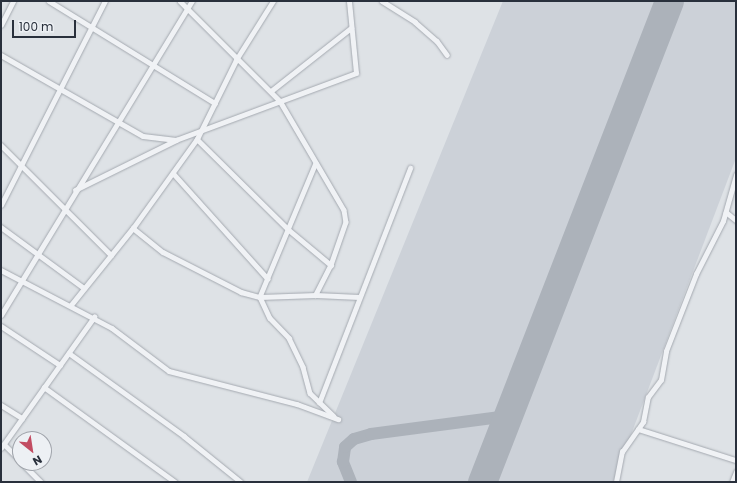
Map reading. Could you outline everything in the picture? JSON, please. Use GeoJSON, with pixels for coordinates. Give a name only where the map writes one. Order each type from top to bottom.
{"type":"FeatureCollection","features":[{"type":"Feature","properties":{"kind":"street"},"geometry":{"type":"LineString","coordinates":[[1,25],[13,1]]}},
{"type":"Feature","properties":{"kind":"street"},"geometry":{"type":"LineString","coordinates":[[49,1],[215,103]]}},
{"type":"Feature","properties":{"kind":"street"},"geometry":{"type":"LineString","coordinates":[[1,205],[20,164],[105,1]]}},
{"type":"Feature","properties":{"kind":"street"},"geometry":{"type":"LineString","coordinates":[[180,1],[236,60],[280,101],[344,210],[346,222],[331,265],[316,295]]}},
{"type":"Feature","properties":{"kind":"street"},"geometry":{"type":"LineString","coordinates":[[1,315],[75,190],[192,1]]}},
{"type":"Feature","properties":{"kind":"street"},"geometry":{"type":"LineString","coordinates":[[71,305],[133,228],[197,139],[236,60],[273,1]]}},
{"type":"Feature","properties":{"kind":"street"},"geometry":{"type":"LineString","coordinates":[[75,190],[176,140],[356,73],[349,1]]}},
{"type":"Feature","properties":{"kind":"street"},"geometry":{"type":"LineString","coordinates":[[382,1],[415,22],[437,41],[447,55]]}},
{"type":"Feature","properties":{"kind":"street"},"geometry":{"type":"LineString","coordinates":[[271,91],[351,28]]}},
{"type":"Feature","properties":{"kind":"street"},"geometry":{"type":"LineString","coordinates":[[1,55],[143,136],[176,140]]}},
{"type":"Feature","properties":{"kind":"street"},"geometry":{"type":"LineString","coordinates":[[197,139],[289,230],[331,265]]}},
{"type":"Feature","properties":{"kind":"street"},"geometry":{"type":"LineString","coordinates":[[1,145],[111,255]]}},
{"type":"Feature","properties":{"kind":"street"},"geometry":{"type":"LineString","coordinates":[[1,270],[94,318],[168,371],[297,404],[338,419],[310,394],[303,367],[289,338],[270,318],[260,297],[316,163]]}},
{"type":"Feature","properties":{"kind":"street"},"geometry":{"type":"LineString","coordinates":[[319,403],[410,168]]}},
{"type":"Feature","properties":{"kind":"street"},"geometry":{"type":"LineString","coordinates":[[173,173],[268,279]]}},
{"type":"Feature","properties":{"kind":"street"},"geometry":{"type":"LineString","coordinates":[[616,482],[622,452],[643,422],[648,397],[661,380],[666,350],[687,298],[726,212],[736,175]]}},
{"type":"Feature","properties":{"kind":"street"},"geometry":{"type":"LineString","coordinates":[[726,212],[736,220]]}},
{"type":"Feature","properties":{"kind":"street"},"geometry":{"type":"LineString","coordinates":[[1,227],[84,288]]}},
{"type":"Feature","properties":{"kind":"street"},"geometry":{"type":"LineString","coordinates":[[133,228],[163,252],[241,292],[260,297],[316,295],[359,297]]}},
{"type":"Feature","properties":{"kind":"street"},"geometry":{"type":"LineString","coordinates":[[12,454],[2,446],[94,318]]}},
{"type":"Feature","properties":{"kind":"street"},"geometry":{"type":"LineString","coordinates":[[1,326],[60,365]]}},
{"type":"Feature","properties":{"kind":"street"},"geometry":{"type":"LineString","coordinates":[[69,353],[184,436],[241,482]]}},
{"type":"Feature","properties":{"kind":"street"},"geometry":{"type":"LineString","coordinates":[[44,388],[175,482]]}},
{"type":"Feature","properties":{"kind":"street"},"geometry":{"type":"LineString","coordinates":[[1,405],[22,418]]}},
{"type":"Feature","properties":{"kind":"street"},"geometry":{"type":"LineString","coordinates":[[638,429],[736,460]]}},
{"type":"Feature","properties":{"kind":"street"},"geometry":{"type":"LineString","coordinates":[[30,471],[41,482]]}},
{"type":"Feature","properties":{"kind":"street"},"geometry":{"type":"LineString","coordinates":[[732,482],[736,472]]}},
{"type":"Feature","properties":{"kind":"shaded area"},"geometry":{"type":"Polygon","coordinates":[[[503,1],[736,1],[736,158],[613,482],[307,482],[503,1]]]}},
{"type":"Feature","properties":{"kind":"taxiway"},"geometry":{"type":"LineString","coordinates":[[351,482],[343,462],[345,447],[354,439],[371,434],[508,416]]}},
{"type":"Feature","properties":{"kind":"runway"},"geometry":{"type":"LineString","coordinates":[[482,482],[669,1]]}}]}
